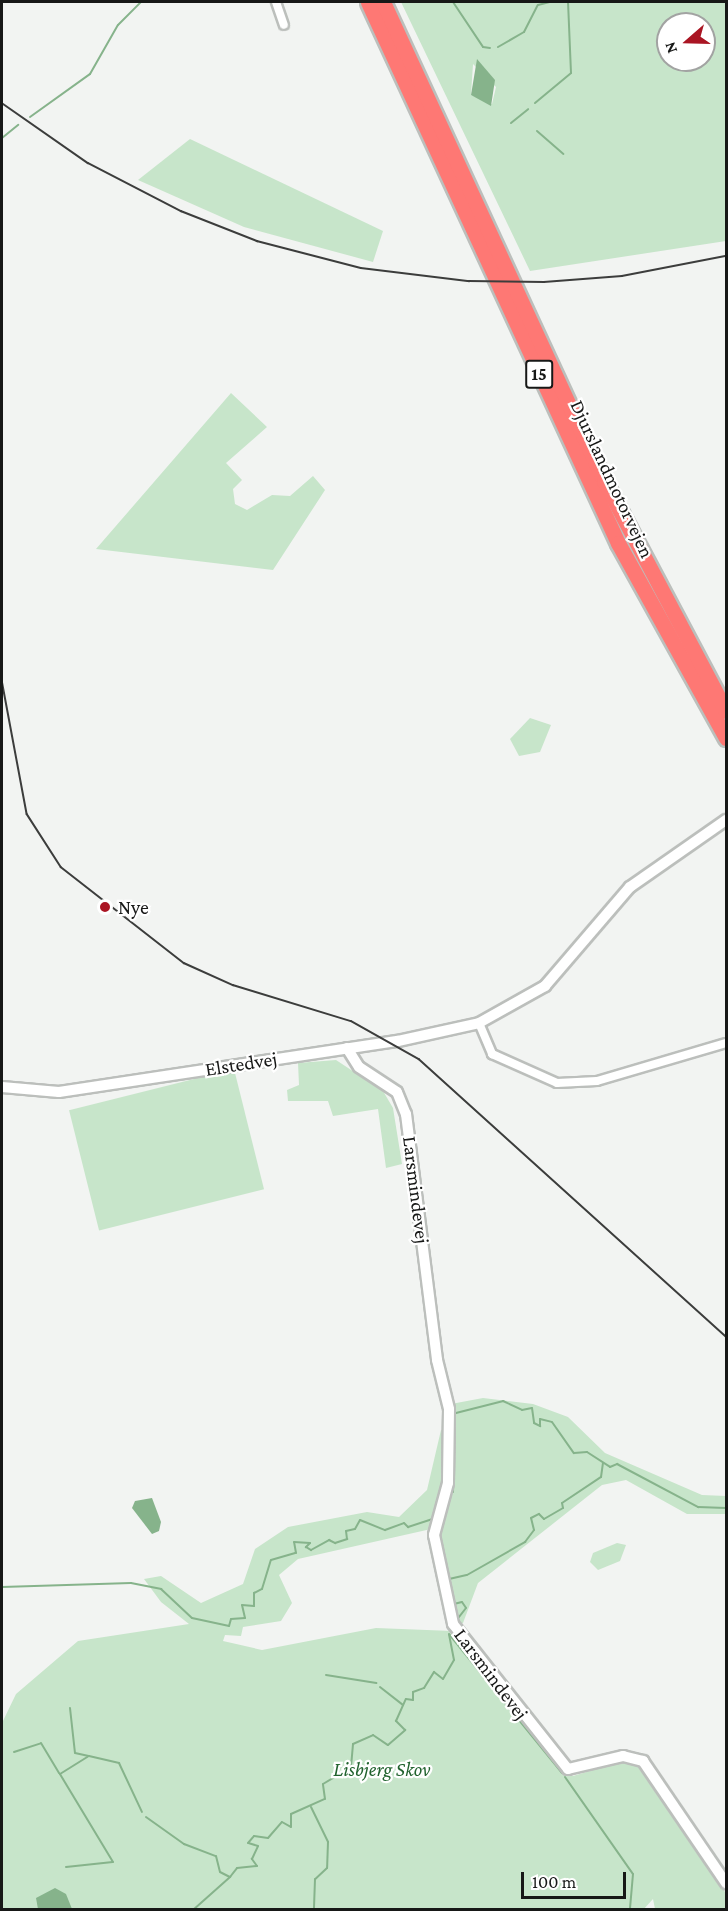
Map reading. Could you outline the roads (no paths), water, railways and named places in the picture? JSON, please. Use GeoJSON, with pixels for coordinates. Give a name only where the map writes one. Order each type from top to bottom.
{"type":"FeatureCollection","features":[{"type":"Feature","properties":{"kind":"highway","name":"Djurslandmotorvejen"},"geometry":{"type":"LineString","coordinates":[[368,2],[605,516],[726,738]]}},
{"type":"Feature","properties":{"kind":"highway","name":"Djurslandmotorvejen"},"geometry":{"type":"LineString","coordinates":[[382,2],[604,481],[726,711]]}},
{"type":"Feature","properties":{"kind":"street"},"geometry":{"type":"LineString","coordinates":[[276,2],[284,25]]}},
{"type":"Feature","properties":{"kind":"street","name":"Elstedvej"},"geometry":{"type":"LineString","coordinates":[[2,1087],[59,1092],[347,1048],[479,1023],[545,986],[630,887],[726,820]]}},
{"type":"Feature","properties":{"kind":"street"},"geometry":{"type":"LineString","coordinates":[[479,1023],[492,1054],[557,1083],[597,1081],[726,1043]]}},
{"type":"Feature","properties":{"kind":"street","name":"Larsmindevej"},"geometry":{"type":"LineString","coordinates":[[347,1048],[359,1067],[397,1092],[406,1114],[437,1360],[449,1409],[448,1483],[434,1535],[453,1624],[568,1769],[623,1756],[643,1761],[726,1883]]}},
{"type":"Feature","properties":{"kind":"waterway"},"geometry":{"type":"LineString","coordinates":[[30,117],[90,74],[118,25],[141,2]]}},
{"type":"Feature","properties":{"kind":"waterway"},"geometry":{"type":"LineString","coordinates":[[453,2],[483,47],[490,48]]}},
{"type":"Feature","properties":{"kind":"waterway"},"geometry":{"type":"LineString","coordinates":[[498,47],[524,32],[538,5],[550,2]]}},
{"type":"Feature","properties":{"kind":"waterway"},"geometry":{"type":"LineString","coordinates":[[535,103],[571,73],[568,2]]}},
{"type":"Feature","properties":{"kind":"waterway"},"geometry":{"type":"LineString","coordinates":[[511,123],[528,109]]}},
{"type":"Feature","properties":{"kind":"waterway"},"geometry":{"type":"LineString","coordinates":[[2,138],[18,125]]}},
{"type":"Feature","properties":{"kind":"waterway"},"geometry":{"type":"LineString","coordinates":[[537,131],[563,154]]}},
{"type":"Feature","properties":{"kind":"waterway"},"geometry":{"type":"LineString","coordinates":[[452,1414],[503,1401],[522,1410],[532,1408],[534,1423],[540,1426],[540,1419],[552,1422],[574,1453],[587,1452],[610,1467],[617,1464],[698,1507],[726,1508]]}},
{"type":"Feature","properties":{"kind":"waterway"},"geometry":{"type":"LineString","coordinates":[[453,1492],[455,1413]]}},
{"type":"Feature","properties":{"kind":"waterway"},"geometry":{"type":"LineString","coordinates":[[451,1590],[449,1579],[467,1575],[525,1542],[534,1530],[531,1518],[539,1514],[544,1519],[563,1508],[562,1503],[601,1477],[603,1463]]}},
{"type":"Feature","properties":{"kind":"waterway"},"geometry":{"type":"LineString","coordinates":[[2,1587],[131,1583],[161,1589],[192,1618],[229,1626],[231,1619],[245,1618],[242,1605],[254,1606],[254,1593],[262,1589],[271,1560],[296,1553],[294,1542],[310,1543],[306,1547],[311,1550],[329,1540],[335,1543],[347,1539],[346,1531],[355,1529],[360,1520],[385,1530],[404,1523],[408,1527],[432,1519],[436,1509]]}},
{"type":"Feature","properties":{"kind":"waterway"},"geometry":{"type":"LineString","coordinates":[[454,1604],[462,1602],[466,1608],[456,1621]]}},
{"type":"Feature","properties":{"kind":"waterway"},"geometry":{"type":"LineString","coordinates":[[449,1634],[562,1773]]}},
{"type":"Feature","properties":{"kind":"waterway"},"geometry":{"type":"LineString","coordinates":[[146,1817],[184,1844],[216,1856],[220,1872],[230,1877],[237,1868],[257,1866],[252,1859],[258,1846],[248,1843],[254,1836],[268,1838],[282,1822],[291,1827],[291,1814],[325,1799],[323,1784],[351,1767],[353,1744],[373,1735],[388,1745],[405,1730],[396,1721],[406,1699],[413,1700],[413,1692],[424,1688],[434,1672],[443,1679],[454,1660],[449,1634]]}},
{"type":"Feature","properties":{"kind":"waterway"},"geometry":{"type":"LineString","coordinates":[[326,1675],[376,1683]]}},
{"type":"Feature","properties":{"kind":"waterway"},"geometry":{"type":"LineString","coordinates":[[380,1687],[403,1705]]}},
{"type":"Feature","properties":{"kind":"waterway"},"geometry":{"type":"LineString","coordinates":[[70,1708],[75,1753],[89,1756]]}},
{"type":"Feature","properties":{"kind":"waterway"},"geometry":{"type":"LineString","coordinates":[[14,1752],[41,1743],[59,1773]]}},
{"type":"Feature","properties":{"kind":"waterway"},"geometry":{"type":"LineString","coordinates":[[66,1867],[113,1862],[60,1774],[89,1756],[119,1763],[142,1812]]}},
{"type":"Feature","properties":{"kind":"waterway"},"geometry":{"type":"LineString","coordinates":[[565,1777],[633,1874],[630,1910]]}},
{"type":"Feature","properties":{"kind":"waterway"},"geometry":{"type":"LineString","coordinates":[[311,1807],[328,1842],[327,1868],[315,1879],[314,1910]]}},
{"type":"Feature","properties":{"kind":"waterway"},"geometry":{"type":"LineString","coordinates":[[193,1910],[230,1877]]}},
{"type":"Feature","properties":{"kind":"tram line"},"geometry":{"type":"LineString","coordinates":[[2,103],[88,163],[181,211],[257,241],[361,268],[469,281],[544,282],[622,276],[726,256]]}},
{"type":"Feature","properties":{"kind":"tram line"},"geometry":{"type":"LineString","coordinates":[[2,680],[27,814],[61,867],[184,963],[233,985],[351,1021],[419,1059],[726,1336]]}},
{"type":"Feature","properties":{"kind":"place","name":"Nye"},"geometry":{"type":"Point","coordinates":[105,907]}},
{"type":"Feature","properties":{"kind":"park label","name":"Lisbjerg Skov"},"geometry":{"type":"Point","coordinates":[382,1769]}}]}
